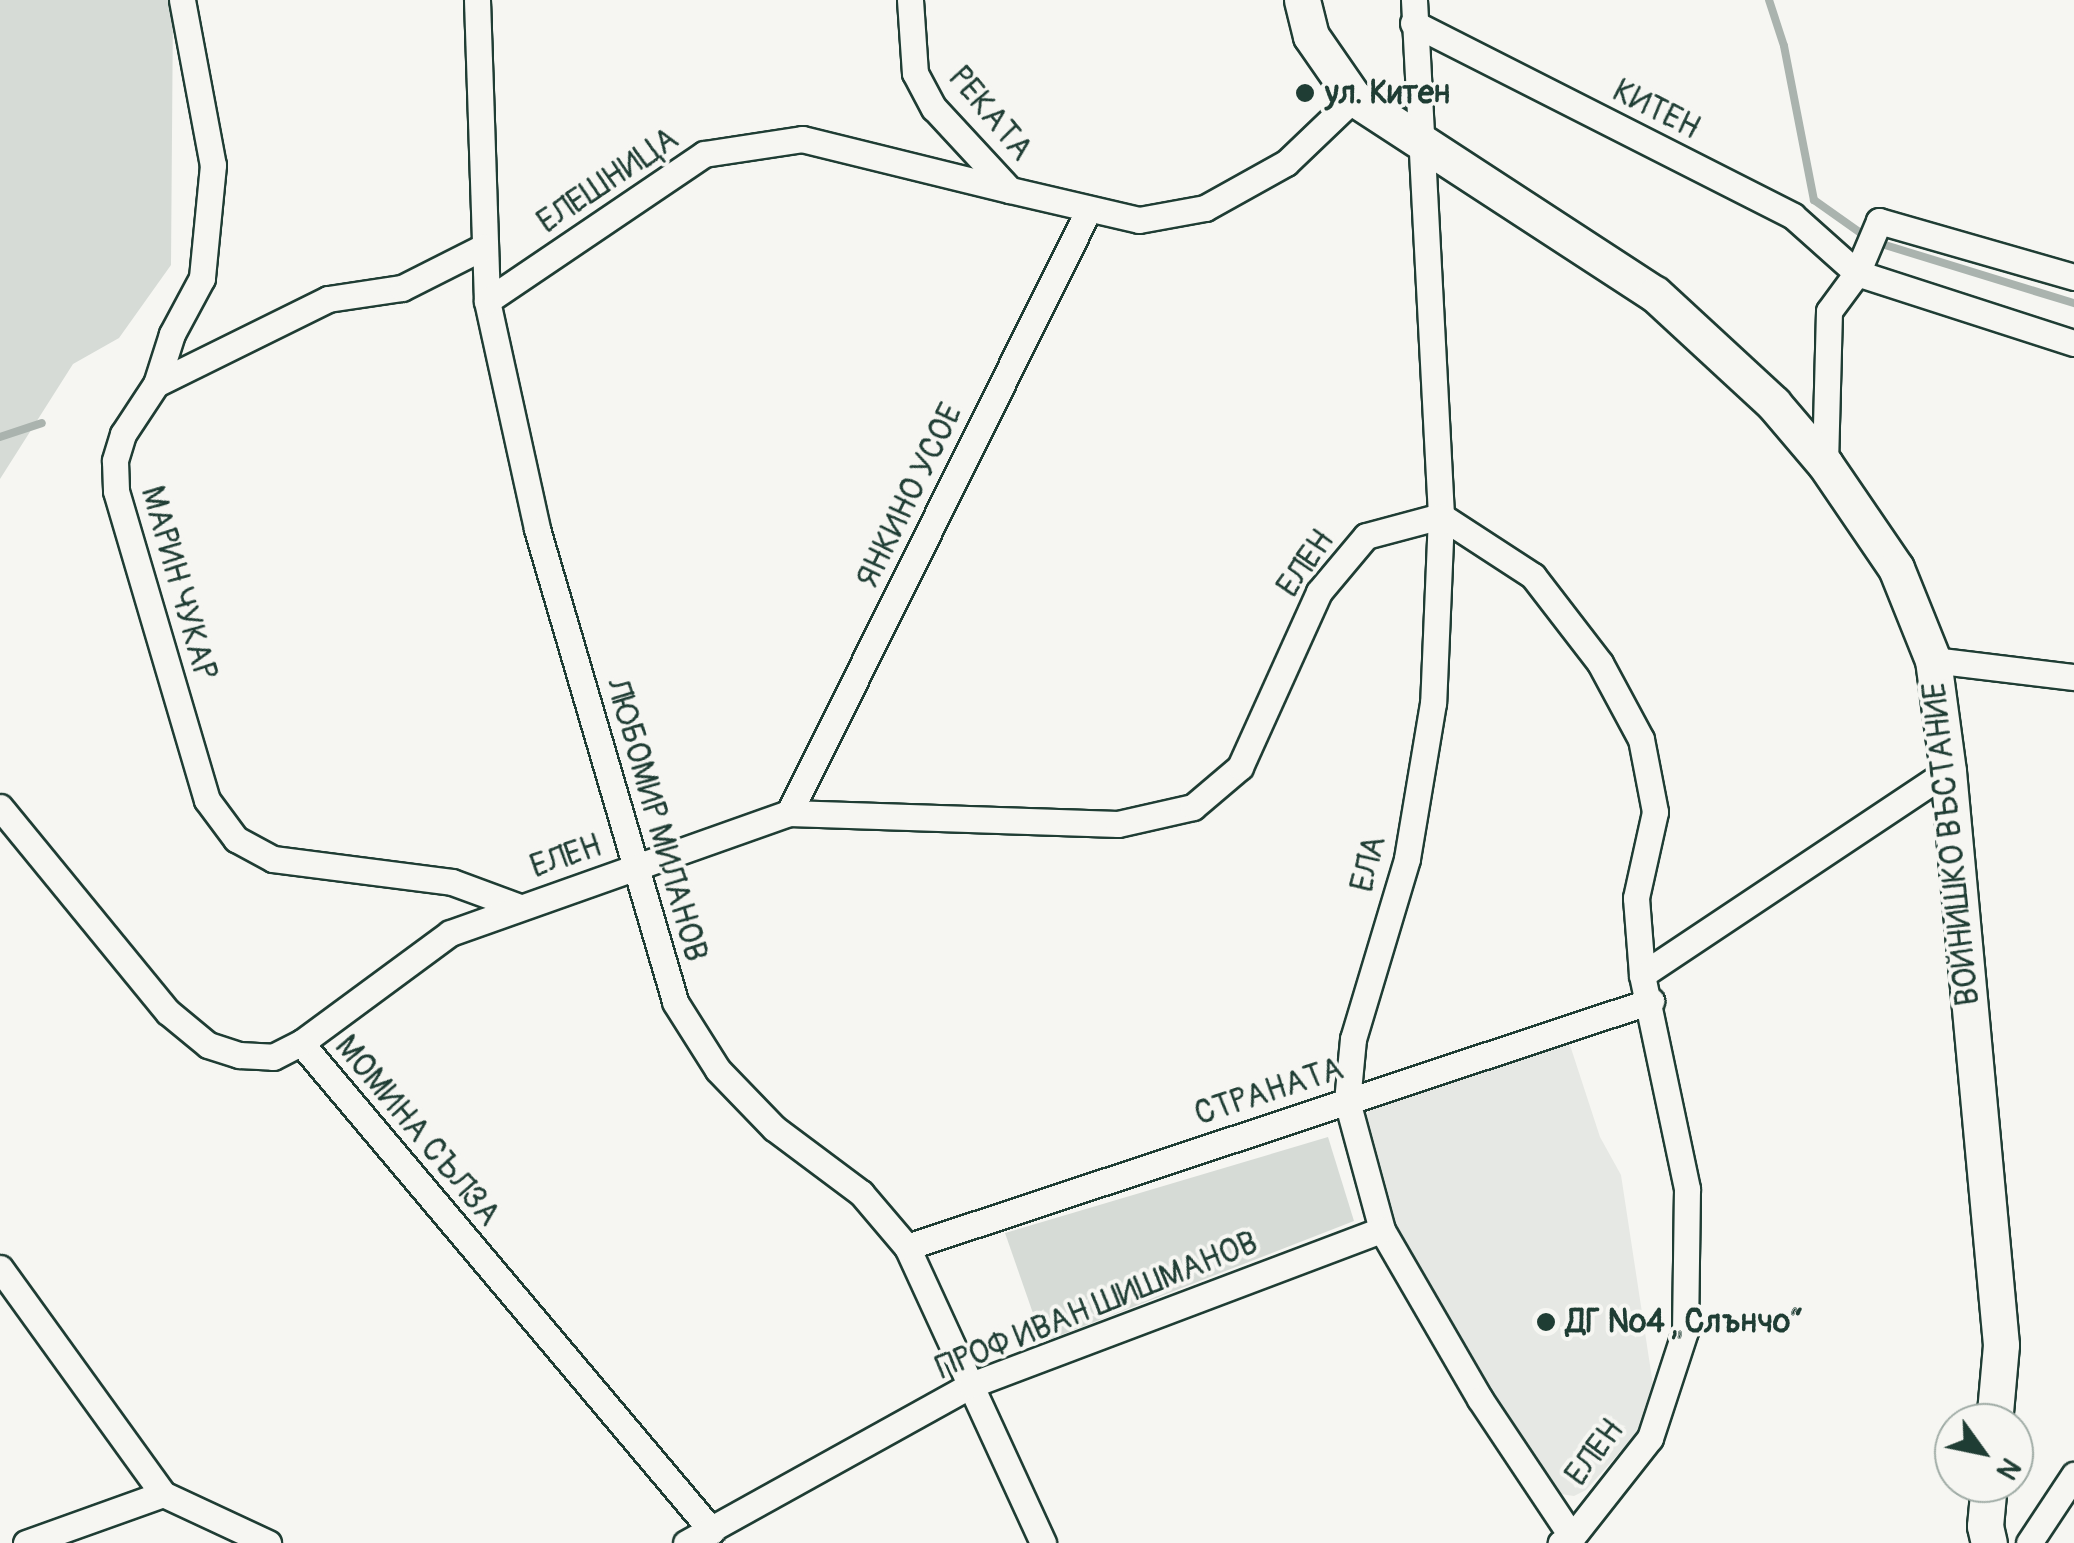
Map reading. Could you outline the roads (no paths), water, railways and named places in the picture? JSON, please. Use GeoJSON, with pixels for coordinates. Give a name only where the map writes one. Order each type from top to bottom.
{"type":"FeatureCollection","features":[{"type":"Feature","properties":{"kind":"street","name":"МАРИН ЧУКАР"},"geometry":{"type":"LineString","coordinates":[[182,0],[213,165],[202,278],[172,334],[156,384],[122,434],[114,460],[116,491],[207,800],[236,839],[273,859],[452,882],[520,907]]}},
{"type":"Feature","properties":{"kind":"street","name":"ЛЮБОМИР МИЛАНОВ"},"geometry":{"type":"LineString","coordinates":[[477,0],[487,301],[537,529],[675,1002],[718,1070],[774,1128],[861,1193],[907,1247],[1043,1543]]}},
{"type":"Feature","properties":{"kind":"street","name":"РЕКАТА"},"geometry":{"type":"LineString","coordinates":[[910,0],[916,72],[934,108],[1010,190],[1138,220],[1205,208],[1286,163],[1354,98]]}},
{"type":"Feature","properties":{"kind":"street","name":"ВОЙНИШКО ВЪСТАНИЕ"},"geometry":{"type":"LineString","coordinates":[[1302,0],[1311,36],[1354,98],[1656,294],[1773,403],[1825,464],[1896,568],[1933,660],[1948,772],[2001,1345],[1996,1403]]}},
{"type":"Feature","properties":{"kind":"street","name":"ЕЛА"},"geometry":{"type":"LineString","coordinates":[[1414,11],[1441,516],[1433,702],[1406,859],[1353,1039],[1347,1101],[1382,1230],[1566,1540]]}},
{"type":"Feature","properties":{"kind":"street","name":"КИТЕН"},"geometry":{"type":"LineString","coordinates":[[1414,11],[1793,216],[1857,273],[2074,343]]}},
{"type":"Feature","properties":{"kind":"street","name":"ЕЛЕШНИЦА"},"geometry":{"type":"LineString","coordinates":[[487,301],[704,154],[802,139],[1010,190]]}},
{"type":"Feature","properties":{"kind":"street","name":"ЯНКИНО УСОЕ"},"geometry":{"type":"LineString","coordinates":[[789,813],[1089,209]]}},
{"type":"Feature","properties":{"kind":"street"},"geometry":{"type":"LineString","coordinates":[[1825,464],[1829,312],[1857,273],[1879,221],[2074,277]]}},
{"type":"Feature","properties":{"kind":"street"},"geometry":{"type":"LineString","coordinates":[[156,384],[328,299],[402,288],[483,248]]}},
{"type":"Feature","properties":{"kind":"street","name":"ЕЛЕН"},"geometry":{"type":"LineString","coordinates":[[301,1043],[450,933],[789,813],[1118,824],[1193,807],[1240,767],[1318,592],[1366,536],[1441,516],[1533,576],[1600,663],[1641,740],[1655,812],[1636,898],[1642,976],[1651,1001],[1687,1189],[1686,1331],[1650,1438],[1566,1540]]}},
{"type":"Feature","properties":{"kind":"street"},"geometry":{"type":"LineString","coordinates":[[1933,660],[2074,677]]}},
{"type":"Feature","properties":{"kind":"street"},"geometry":{"type":"LineString","coordinates":[[1642,976],[1948,772]]}},
{"type":"Feature","properties":{"kind":"street","name":"МОМИНА СЪЛЗА"},"geometry":{"type":"LineString","coordinates":[[0,808],[168,1012],[208,1046],[239,1055],[273,1056],[301,1043],[712,1532]]}},
{"type":"Feature","properties":{"kind":"street","name":"СТРАНАТА"},"geometry":{"type":"LineString","coordinates":[[907,1247],[1651,1001]]}},
{"type":"Feature","properties":{"kind":"street","name":"ПРОФ ИВАН ШИШМАНОВ"},"geometry":{"type":"LineString","coordinates":[[686,1543],[712,1532],[970,1384],[1382,1230]]}},
{"type":"Feature","properties":{"kind":"street"},"geometry":{"type":"LineString","coordinates":[[0,1268],[163,1494],[268,1543]]}},
{"type":"Feature","properties":{"kind":"street"},"geometry":{"type":"LineString","coordinates":[[2030,1543],[2074,1475]]}},
{"type":"Feature","properties":{"kind":"street"},"geometry":{"type":"LineString","coordinates":[[26,1543],[163,1494]]}},
{"type":"Feature","properties":{"kind":"street"},"geometry":{"type":"LineString","coordinates":[[1987,1503],[1985,1526],[1989,1543]]}},
{"type":"Feature","properties":{"kind":"waterway"},"geometry":{"type":"LineString","coordinates":[[1769,0],[1784,46],[1814,200],[1872,241],[2074,303]]}},
{"type":"Feature","properties":{"kind":"waterway"},"geometry":{"type":"LineString","coordinates":[[0,437],[42,423]]}},
{"type":"Feature","properties":{"kind":"place","name":"ул. Китен"},"geometry":{"type":"Point","coordinates":[1305,93]}},
{"type":"Feature","properties":{"kind":"place","name":"ДГ №4 „Слънчо“"},"geometry":{"type":"Point","coordinates":[1546,1322]}}]}
